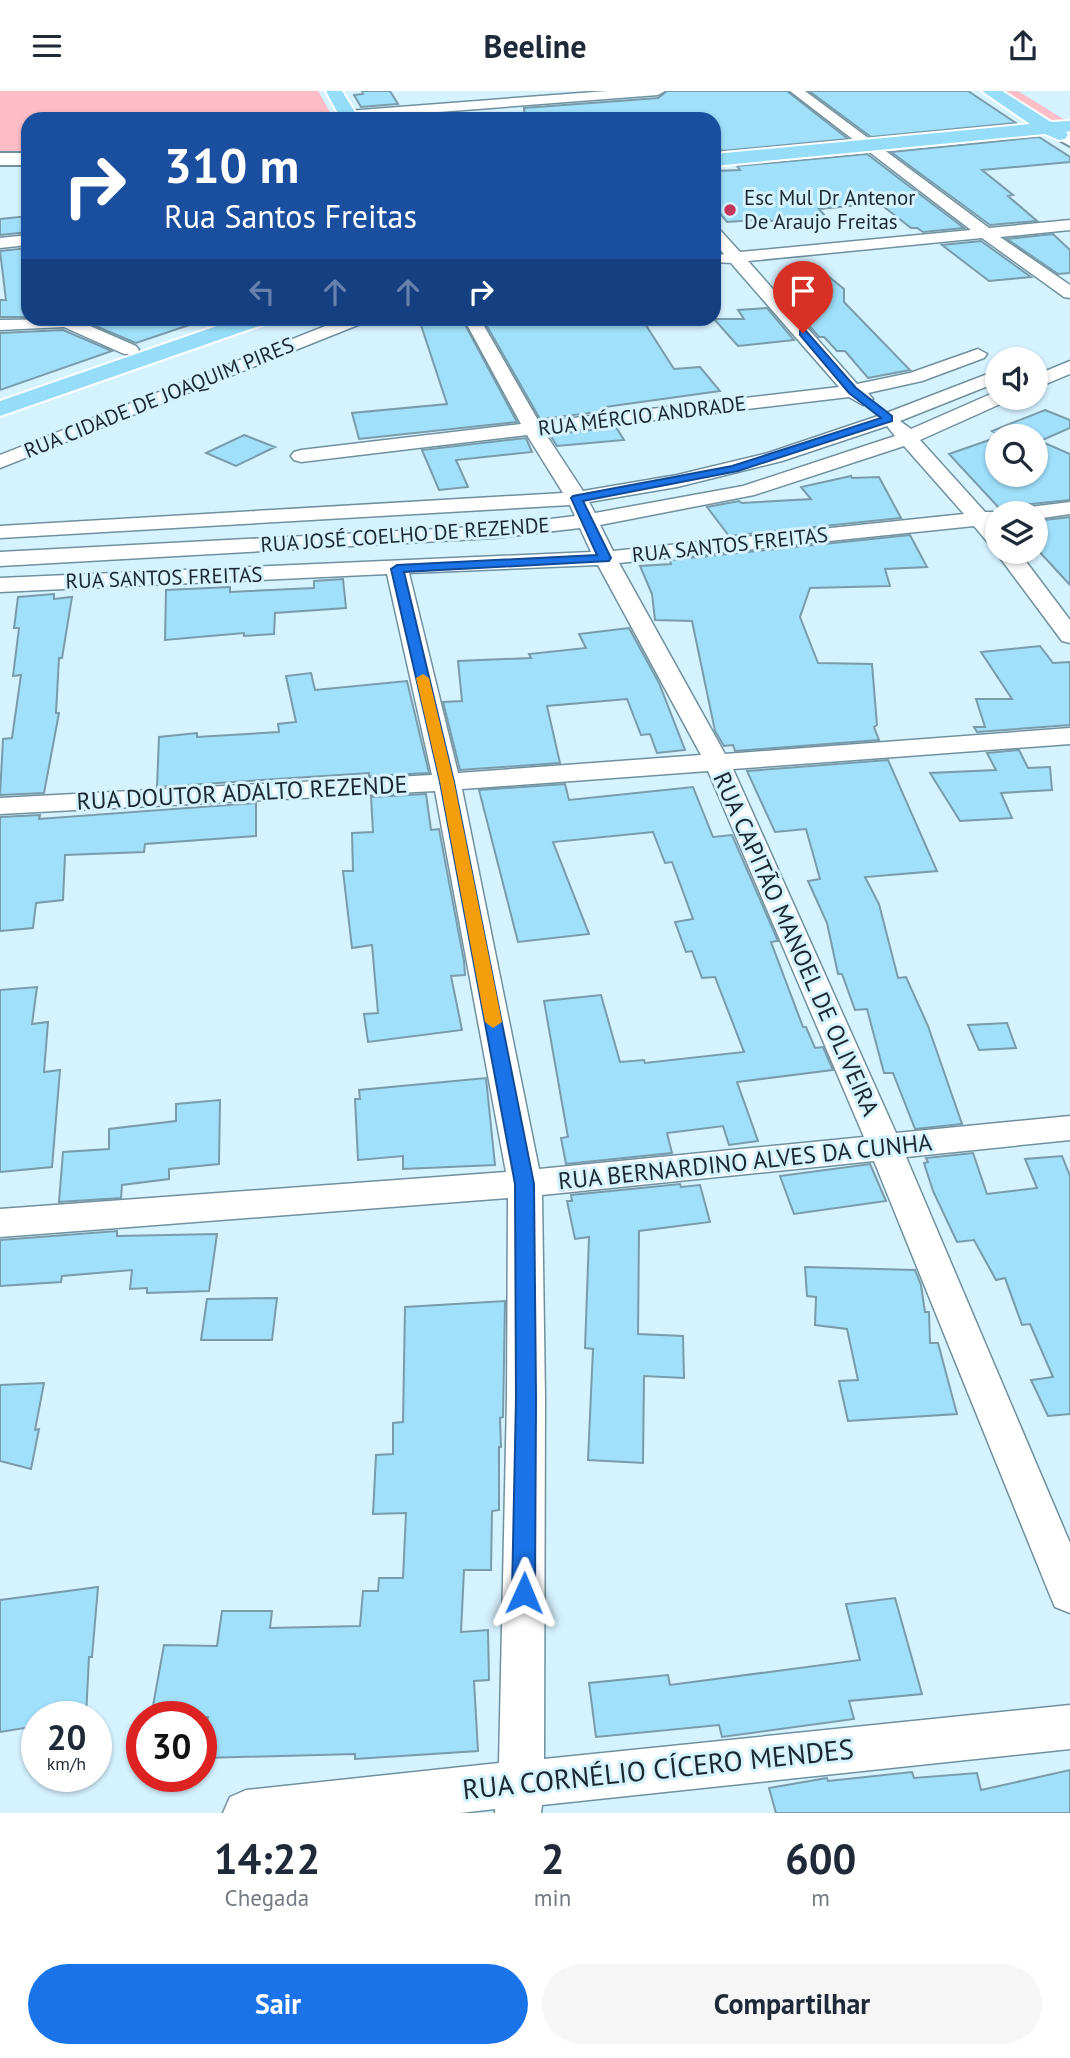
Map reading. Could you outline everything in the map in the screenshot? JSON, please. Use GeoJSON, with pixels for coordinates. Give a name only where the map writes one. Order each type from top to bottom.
{"type":"FeatureCollection","features":[{"type":"Feature","properties":{"kind":"main road"},"geometry":{"type":"LineString","coordinates":[[334,91],[345,112]]}},
{"type":"Feature","properties":{"kind":"main road"},"geometry":{"type":"LineString","coordinates":[[990,91],[1064,134]]}},
{"type":"Feature","properties":{"kind":"main road"},"geometry":{"type":"LineString","coordinates":[[721,160],[1064,134]]}},
{"type":"Feature","properties":{"kind":"main road"},"geometry":{"type":"LineString","coordinates":[[721,165],[872,149]]}},
{"type":"Feature","properties":{"kind":"main road"},"geometry":{"type":"LineString","coordinates":[[0,396],[202,326]]}},
{"type":"Feature","properties":{"kind":"main road"},"geometry":{"type":"LineString","coordinates":[[0,409],[237,326]]}},
{"type":"Feature","properties":{"kind":"street"},"geometry":{"type":"LineString","coordinates":[[399,112],[581,94],[658,91]]}},
{"type":"Feature","properties":{"kind":"street"},"geometry":{"type":"LineString","coordinates":[[797,91],[985,233],[1070,293]]}},
{"type":"Feature","properties":{"kind":"street"},"geometry":{"type":"LineString","coordinates":[[581,94],[598,112]]}},
{"type":"Feature","properties":{"kind":"street"},"geometry":{"type":"LineString","coordinates":[[0,159],[21,159]]}},
{"type":"Feature","properties":{"kind":"street"},"geometry":{"type":"LineString","coordinates":[[0,166],[21,166]]}},
{"type":"Feature","properties":{"kind":"street"},"geometry":{"type":"LineString","coordinates":[[721,259],[1070,225]]}},
{"type":"Feature","properties":{"kind":"street"},"geometry":{"type":"LineString","coordinates":[[721,240],[853,391],[908,437],[985,514]]}},
{"type":"Feature","properties":{"kind":"street"},"geometry":{"type":"LineString","coordinates":[[0,243],[21,241]]}},
{"type":"Feature","properties":{"kind":"street"},"geometry":{"type":"LineString","coordinates":[[0,325],[21,324]]}},
{"type":"Feature","properties":{"kind":"street"},"geometry":{"type":"LineString","coordinates":[[75,326],[130,351]]}},
{"type":"Feature","properties":{"kind":"street","name":"RUA CIDADE DE JOAQUIM PIRES"},"geometry":{"type":"LineString","coordinates":[[0,462],[340,326]]}},
{"type":"Feature","properties":{"kind":"street","name":"RUA CAPITÃO MANOEL DE OLIVEIRA"},"geometry":{"type":"LineString","coordinates":[[476,326],[533,429],[583,510],[605,558],[716,760],[886,1149],[1070,1593]]}},
{"type":"Feature","properties":{"kind":"street","name":"RUA MÉRCIO ANDRADE"},"geometry":{"type":"LineString","coordinates":[[301,456],[853,391],[924,375],[978,354]]}},
{"type":"Feature","properties":{"kind":"street"},"geometry":{"type":"LineString","coordinates":[[1048,377],[1070,367]]}},
{"type":"Feature","properties":{"kind":"street","name":"RUA JOSÉ COELHO DE REZENDE"},"geometry":{"type":"LineString","coordinates":[[0,559],[494,532],[734,468],[888,419],[985,380]]}},
{"type":"Feature","properties":{"kind":"street","name":"RUA JOSÉ COELHO DE REZENDE"},"geometry":{"type":"LineString","coordinates":[[0,532],[583,510],[747,491],[908,437],[985,404]]}},
{"type":"Feature","properties":{"kind":"street"},"geometry":{"type":"LineString","coordinates":[[1048,511],[1070,508]]}},
{"type":"Feature","properties":{"kind":"street","name":"RUA SANTOS FREITAS"},"geometry":{"type":"LineString","coordinates":[[0,585],[605,558],[985,518]]}},
{"type":"Feature","properties":{"kind":"street"},"geometry":{"type":"LineString","coordinates":[[1016,564],[1070,636]]}},
{"type":"Feature","properties":{"kind":"street"},"geometry":{"type":"LineString","coordinates":[[397,569],[447,782],[524,1184],[526,1398],[519,1797]]}},
{"type":"Feature","properties":{"kind":"street","name":"RUA DOUTOR ADALTO REZENDE"},"geometry":{"type":"LineString","coordinates":[[0,806],[447,782],[716,760],[1070,736]]}},
{"type":"Feature","properties":{"kind":"street","name":"RUA BERNARDINO ALVES DA CUNHA"},"geometry":{"type":"LineString","coordinates":[[0,1223],[524,1184],[886,1149],[1070,1128]]}},
{"type":"Feature","properties":{"kind":"street","name":"RUA CORNÉLIO CÍCERO MENDES"},"geometry":{"type":"LineString","coordinates":[[246,1813],[519,1797],[1070,1727]]}},
{"type":"Feature","properties":{"kind":"shaded area"},"geometry":{"type":"Polygon","coordinates":[[[0,91],[318,91],[330,112],[21,112],[21,152],[0,153],[0,91]]]}},
{"type":"Feature","properties":{"kind":"shaded area"},"geometry":{"type":"Polygon","coordinates":[[[994,91],[1018,91],[1068,122],[1046,124],[994,91]]]}},
{"type":"Feature","properties":{"kind":"building"},"geometry":{"type":"Polygon","coordinates":[[[362,91],[390,91],[398,104],[361,107],[354,95],[363,94],[362,91]]]}},
{"type":"Feature","properties":{"kind":"building"},"geometry":{"type":"Polygon","coordinates":[[[667,91],[787,91],[848,139],[722,151],[721,112],[524,112],[524,108],[658,98],[667,91]]]}},
{"type":"Feature","properties":{"kind":"building"},"geometry":{"type":"Polygon","coordinates":[[[809,91],[968,91],[1016,123],[871,137],[809,91]]]}},
{"type":"Feature","properties":{"kind":"building"},"geometry":{"type":"Polygon","coordinates":[[[1039,137],[1070,157],[1070,162],[982,170],[1013,195],[1008,196],[1037,221],[990,225],[891,152],[1039,137]]]}},
{"type":"Feature","properties":{"kind":"building"},"geometry":{"type":"Polygon","coordinates":[[[867,154],[964,228],[923,232],[911,228],[879,203],[819,209],[826,217],[727,222],[721,215],[721,171],[740,170],[737,166],[867,154]]]}},
{"type":"Feature","properties":{"kind":"building"},"geometry":{"type":"Polygon","coordinates":[[[21,217],[21,233],[0,235],[0,219],[21,217]]]}},
{"type":"Feature","properties":{"kind":"building"},"geometry":{"type":"Polygon","coordinates":[[[1053,234],[1070,250],[1070,273],[1058,274],[1007,239],[1053,234]]]}},
{"type":"Feature","properties":{"kind":"building"},"geometry":{"type":"Polygon","coordinates":[[[981,241],[1031,277],[989,281],[942,245],[981,241]]]}},
{"type":"Feature","properties":{"kind":"building"},"geometry":{"type":"Polygon","coordinates":[[[21,249],[21,317],[0,317],[0,300],[6,300],[0,251],[21,249]]]}},
{"type":"Feature","properties":{"kind":"building"},"geometry":{"type":"Polygon","coordinates":[[[828,276],[844,289],[844,302],[910,370],[868,378],[845,351],[837,351],[824,337],[819,337],[792,306],[817,304],[790,280],[828,276]]]}},
{"type":"Feature","properties":{"kind":"building"},"geometry":{"type":"Polygon","coordinates":[[[767,308],[794,340],[738,346],[720,326],[721,319],[744,319],[738,310],[767,308]]]}},
{"type":"Feature","properties":{"kind":"building"},"geometry":{"type":"Polygon","coordinates":[[[96,326],[186,326],[136,343],[96,326]]]}},
{"type":"Feature","properties":{"kind":"building"},"geometry":{"type":"Polygon","coordinates":[[[421,326],[466,326],[517,422],[359,439],[352,413],[447,404],[421,326]]]}},
{"type":"Feature","properties":{"kind":"building"},"geometry":{"type":"Polygon","coordinates":[[[487,326],[646,326],[674,369],[700,367],[720,391],[605,407],[607,411],[540,419],[487,326]]]}},
{"type":"Feature","properties":{"kind":"building"},"geometry":{"type":"Polygon","coordinates":[[[63,330],[112,351],[0,390],[0,333],[63,330]]]}},
{"type":"Feature","properties":{"kind":"building"},"geometry":{"type":"Polygon","coordinates":[[[1045,410],[1070,420],[1070,428],[1048,438],[1048,424],[1010,424],[1045,410]]]}},
{"type":"Feature","properties":{"kind":"building"},"geometry":{"type":"Polygon","coordinates":[[[616,427],[624,440],[557,446],[550,435],[616,427]]]}},
{"type":"Feature","properties":{"kind":"building"},"geometry":{"type":"Polygon","coordinates":[[[244,435],[275,447],[236,466],[206,453],[244,435]]]}},
{"type":"Feature","properties":{"kind":"building"},"geometry":{"type":"Polygon","coordinates":[[[526,438],[532,452],[456,460],[468,487],[439,490],[422,450],[526,438]]]}},
{"type":"Feature","properties":{"kind":"building"},"geometry":{"type":"Polygon","coordinates":[[[985,442],[985,487],[1048,487],[1048,444],[1070,454],[1070,500],[993,501],[949,454],[985,442]]]}},
{"type":"Feature","properties":{"kind":"building"},"geometry":{"type":"Polygon","coordinates":[[[851,476],[879,477],[901,518],[729,536],[707,507],[739,501],[811,499],[801,487],[851,476]]]}},
{"type":"Feature","properties":{"kind":"building"},"geometry":{"type":"Polygon","coordinates":[[[1070,517],[1070,585],[1048,561],[1048,520],[1070,517]]]}},
{"type":"Feature","properties":{"kind":"building"},"geometry":{"type":"Polygon","coordinates":[[[910,535],[927,567],[885,569],[890,586],[810,588],[800,617],[818,663],[872,664],[877,725],[874,727],[879,740],[735,751],[733,745],[724,746],[715,731],[692,621],[655,620],[652,594],[640,566],[671,564],[670,560],[910,535]]]}},
{"type":"Feature","properties":{"kind":"building"},"geometry":{"type":"Polygon","coordinates":[[[343,579],[346,608],[275,613],[274,634],[244,636],[244,633],[165,640],[166,590],[230,587],[230,592],[314,588],[314,581],[343,579]]]}},
{"type":"Feature","properties":{"kind":"building"},"geometry":{"type":"Polygon","coordinates":[[[54,594],[54,599],[72,597],[62,658],[59,658],[56,713],[59,713],[44,793],[0,795],[3,739],[12,738],[21,675],[13,676],[19,628],[14,628],[18,597],[54,594]]]}},
{"type":"Feature","properties":{"kind":"building"},"geometry":{"type":"Polygon","coordinates":[[[629,628],[659,683],[685,750],[657,753],[650,734],[641,735],[627,699],[547,706],[560,763],[460,770],[443,702],[462,701],[458,661],[531,658],[529,654],[586,648],[579,634],[629,628]]]}},
{"type":"Feature","properties":{"kind":"building"},"geometry":{"type":"Polygon","coordinates":[[[1040,646],[1053,663],[1070,662],[1070,725],[977,732],[974,727],[985,727],[976,699],[1012,699],[981,652],[1040,646]]]}},
{"type":"Feature","properties":{"kind":"building"},"geometry":{"type":"Polygon","coordinates":[[[311,673],[315,690],[407,681],[429,773],[369,776],[369,773],[157,787],[159,737],[197,733],[197,737],[279,732],[278,724],[296,722],[286,676],[311,673]]]}},
{"type":"Feature","properties":{"kind":"building"},"geometry":{"type":"Polygon","coordinates":[[[1019,750],[1028,768],[1050,767],[1052,790],[1001,793],[1012,818],[960,821],[930,773],[996,770],[987,753],[1019,750]]]}},
{"type":"Feature","properties":{"kind":"building"},"geometry":{"type":"Polygon","coordinates":[[[888,760],[937,871],[865,877],[879,904],[898,978],[906,977],[928,1026],[962,1124],[915,1129],[893,1073],[884,1073],[867,1009],[855,1010],[842,974],[838,974],[827,923],[808,881],[820,879],[806,829],[775,832],[747,771],[888,760]]]}},
{"type":"Feature","properties":{"kind":"building"},"geometry":{"type":"Polygon","coordinates":[[[565,784],[569,800],[693,787],[713,837],[732,835],[778,941],[771,942],[803,1027],[806,1027],[815,1048],[823,1047],[833,1070],[737,1082],[758,1141],[729,1145],[723,1126],[667,1133],[672,1153],[566,1164],[561,1138],[568,1137],[544,1001],[601,995],[620,1062],[644,1060],[645,1063],[744,1052],[715,977],[702,978],[692,951],[686,952],[675,922],[693,919],[672,862],[665,863],[653,832],[553,842],[589,934],[518,942],[479,790],[565,784]]]}},
{"type":"Feature","properties":{"kind":"building"},"geometry":{"type":"Polygon","coordinates":[[[426,794],[431,830],[439,829],[464,961],[465,975],[451,976],[462,1030],[368,1042],[364,1014],[378,1013],[372,945],[352,948],[343,871],[353,871],[352,833],[373,832],[371,797],[426,794]]]}},
{"type":"Feature","properties":{"kind":"building"},"geometry":{"type":"Polygon","coordinates":[[[256,803],[256,836],[145,844],[144,852],[65,855],[63,900],[36,903],[33,928],[0,931],[0,817],[40,815],[39,819],[256,803]]]}},
{"type":"Feature","properties":{"kind":"building"},"geometry":{"type":"Polygon","coordinates":[[[37,987],[32,1024],[48,1022],[44,1072],[60,1070],[52,1167],[0,1172],[0,990],[37,987]]]}},
{"type":"Feature","properties":{"kind":"building"},"geometry":{"type":"Polygon","coordinates":[[[1007,1023],[1016,1048],[979,1050],[968,1025],[1007,1023]]]}},
{"type":"Feature","properties":{"kind":"building"},"geometry":{"type":"Polygon","coordinates":[[[486,1078],[495,1165],[403,1169],[403,1156],[358,1160],[355,1099],[360,1099],[359,1090],[486,1078]]]}},
{"type":"Feature","properties":{"kind":"building"},"geometry":{"type":"Polygon","coordinates":[[[220,1100],[219,1164],[169,1169],[169,1179],[122,1185],[121,1198],[59,1202],[63,1152],[109,1149],[109,1129],[176,1121],[176,1104],[220,1100]]]}},
{"type":"Feature","properties":{"kind":"building"},"geometry":{"type":"Polygon","coordinates":[[[973,1153],[987,1194],[1037,1188],[1025,1159],[1062,1156],[1070,1176],[1070,1414],[1048,1416],[1031,1380],[1053,1377],[1030,1324],[1022,1325],[1005,1278],[996,1280],[974,1240],[957,1242],[933,1191],[924,1163],[928,1162],[926,1158],[973,1153]]]}},
{"type":"Feature","properties":{"kind":"building"},"geometry":{"type":"Polygon","coordinates":[[[870,1164],[886,1201],[794,1214],[780,1176],[870,1164]]]}},
{"type":"Feature","properties":{"kind":"building"},"geometry":{"type":"Polygon","coordinates":[[[680,1184],[681,1187],[700,1185],[710,1222],[639,1231],[638,1334],[683,1336],[684,1378],[644,1376],[643,1463],[588,1460],[593,1349],[585,1348],[589,1237],[575,1239],[567,1201],[572,1201],[571,1195],[680,1184]]]}},
{"type":"Feature","properties":{"kind":"building"},"geometry":{"type":"Polygon","coordinates":[[[117,1231],[117,1236],[217,1234],[209,1291],[147,1293],[147,1288],[130,1289],[132,1270],[62,1276],[61,1282],[0,1286],[0,1240],[117,1231]]]}},
{"type":"Feature","properties":{"kind":"building"},"geometry":{"type":"Polygon","coordinates":[[[805,1267],[915,1270],[921,1285],[925,1312],[929,1312],[930,1343],[938,1343],[957,1414],[848,1421],[839,1381],[858,1380],[847,1329],[815,1325],[816,1297],[807,1296],[805,1267]]]}},
{"type":"Feature","properties":{"kind":"building"},"geometry":{"type":"Polygon","coordinates":[[[277,1298],[272,1340],[201,1340],[207,1299],[277,1298]]]}},
{"type":"Feature","properties":{"kind":"building"},"geometry":{"type":"Polygon","coordinates":[[[505,1301],[499,1510],[492,1511],[491,1570],[464,1570],[461,1632],[488,1630],[489,1680],[474,1681],[478,1751],[355,1759],[355,1754],[217,1758],[217,1701],[154,1701],[164,1645],[217,1646],[222,1611],[272,1611],[270,1628],[360,1626],[363,1591],[378,1591],[379,1578],[403,1578],[406,1513],[373,1514],[376,1455],[393,1454],[393,1423],[403,1422],[405,1307],[505,1301]]]}},
{"type":"Feature","properties":{"kind":"building"},"geometry":{"type":"Polygon","coordinates":[[[44,1383],[31,1469],[0,1461],[0,1385],[44,1383]]]}},
{"type":"Feature","properties":{"kind":"building"},"geometry":{"type":"Polygon","coordinates":[[[98,1587],[92,1657],[89,1657],[87,1701],[21,1701],[21,1729],[0,1732],[0,1600],[98,1587]]]}},
{"type":"Feature","properties":{"kind":"building"},"geometry":{"type":"Polygon","coordinates":[[[895,1598],[922,1694],[849,1701],[854,1719],[722,1737],[719,1725],[596,1737],[589,1683],[668,1675],[670,1685],[860,1660],[846,1604],[895,1598]]]}},
{"type":"Feature","properties":{"kind":"building"},"geometry":{"type":"Polygon","coordinates":[[[1070,1770],[1070,1813],[776,1813],[769,1788],[827,1778],[828,1781],[912,1772],[914,1778],[977,1773],[981,1790],[1070,1770]]]}},
{"type":"Feature","properties":{"kind":"slow traffic"},"geometry":{"type":"LineString","coordinates":[[423,678],[447,782],[493,1022]]}},
{"type":"Feature","properties":{"kind":"place","name":"Esc Mul Dr Antenor De Araujo Freitas"},"geometry":{"type":"Point","coordinates":[730,210]}},
{"type":"Feature","properties":{"kind":"route"},"geometry":{"type":"LineString","coordinates":[[524,1593],[524,1184],[447,782],[397,569],[605,558],[577,498],[662,484],[734,468],[888,419],[853,391],[803,333]]}}]}
